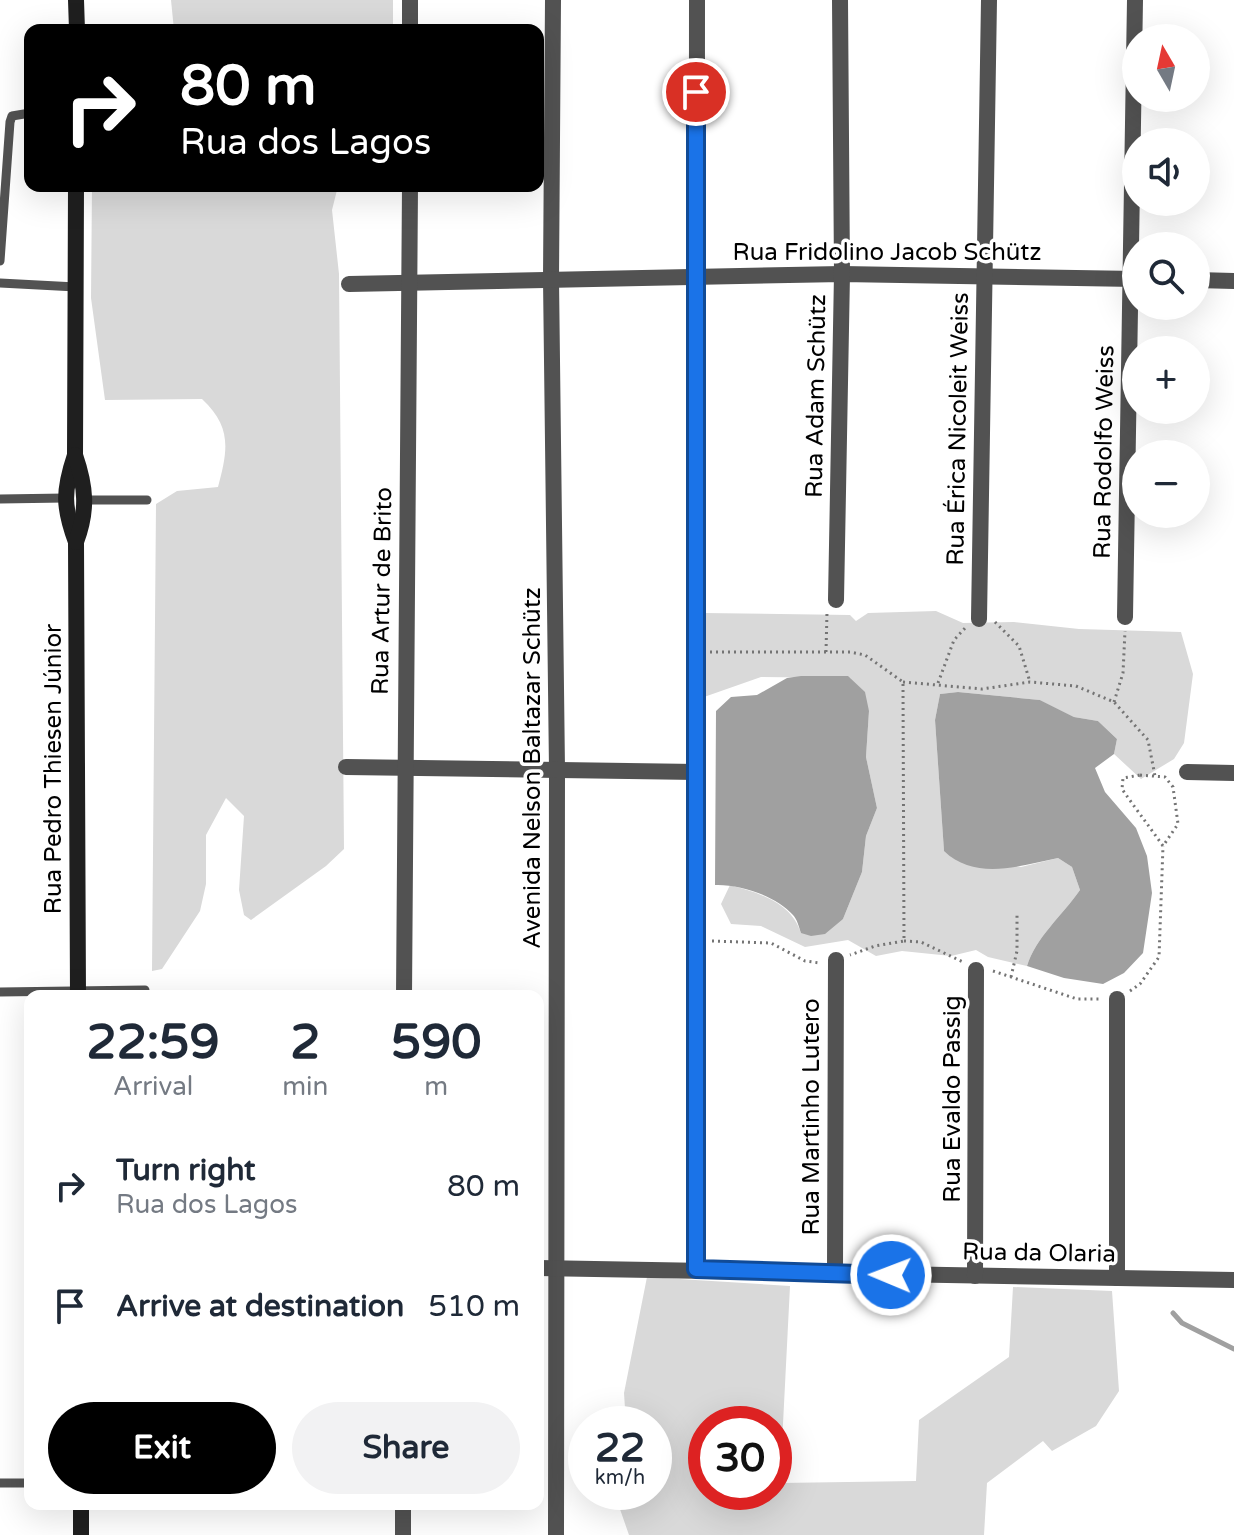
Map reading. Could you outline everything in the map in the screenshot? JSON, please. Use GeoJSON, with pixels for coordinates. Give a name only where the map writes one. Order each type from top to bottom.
{"type":"FeatureCollection","features":[{"type":"Feature","properties":{"kind":"main road"},"geometry":{"type":"LineString","coordinates":[[76,0],[77,24]]}},
{"type":"Feature","properties":{"kind":"main road","name":"Rua Pedro Thiesen Júnior"},"geometry":{"type":"LineString","coordinates":[[76,192],[75,455],[66,490],[76,520],[78,990]]}},
{"type":"Feature","properties":{"kind":"main road","name":"Rua Pedro Thiesen Júnior"},"geometry":{"type":"LineString","coordinates":[[75,455],[84,481],[86,500],[76,520]]}},
{"type":"Feature","properties":{"kind":"main road"},"geometry":{"type":"LineString","coordinates":[[66,490],[72,479],[84,481]]}},
{"type":"Feature","properties":{"kind":"main road"},"geometry":{"type":"LineString","coordinates":[[81,1510],[81,1535]]}},
{"type":"Feature","properties":{"kind":"street"},"geometry":{"type":"LineString","coordinates":[[410,0],[410,24]]}},
{"type":"Feature","properties":{"kind":"street","name":"Avenida Nelson Baltazar Schütz"},"geometry":{"type":"LineString","coordinates":[[553,0],[551,279],[557,769],[556,1535]]}},
{"type":"Feature","properties":{"kind":"street"},"geometry":{"type":"LineString","coordinates":[[696,1269],[697,0]]}},
{"type":"Feature","properties":{"kind":"street","name":"Rua Adam Schütz"},"geometry":{"type":"LineString","coordinates":[[836,600],[842,274],[840,0]]}},
{"type":"Feature","properties":{"kind":"street","name":"Rua Érica Nicoleit Weiss"},"geometry":{"type":"LineString","coordinates":[[979,619],[989,0]]}},
{"type":"Feature","properties":{"kind":"street","name":"Rua Rodolfo Weiss"},"geometry":{"type":"LineString","coordinates":[[1134,232],[1135,0]]}},
{"type":"Feature","properties":{"kind":"street","name":"Rua Artur de Brito"},"geometry":{"type":"LineString","coordinates":[[404,990],[410,192]]}},
{"type":"Feature","properties":{"kind":"street","name":"Rua Fridolino Jacob Schütz"},"geometry":{"type":"LineString","coordinates":[[349,284],[695,275],[985,275],[1122,279]]}},
{"type":"Feature","properties":{"kind":"street"},"geometry":{"type":"LineString","coordinates":[[1210,280],[1234,281]]}},
{"type":"Feature","properties":{"kind":"street","name":"Rua Rodolfo Weiss"},"geometry":{"type":"LineString","coordinates":[[1125,617],[1133,320]]}},
{"type":"Feature","properties":{"kind":"street"},"geometry":{"type":"LineString","coordinates":[[346,767],[697,772]]}},
{"type":"Feature","properties":{"kind":"street"},"geometry":{"type":"LineString","coordinates":[[1187,772],[1234,773]]}},
{"type":"Feature","properties":{"kind":"street","name":"Rua Martinho Lutero"},"geometry":{"type":"LineString","coordinates":[[835,1274],[836,960]]}},
{"type":"Feature","properties":{"kind":"street","name":"Rua Evaldo Passig"},"geometry":{"type":"LineString","coordinates":[[975,1276],[976,970]]}},
{"type":"Feature","properties":{"kind":"street"},"geometry":{"type":"LineString","coordinates":[[1117,999],[1117,1278]]}},
{"type":"Feature","properties":{"kind":"street","name":"Rua da Olaria"},"geometry":{"type":"LineString","coordinates":[[544,1268],[1234,1280]]}},
{"type":"Feature","properties":{"kind":"street"},"geometry":{"type":"LineString","coordinates":[[403,1510],[403,1535]]}},
{"type":"Feature","properties":{"kind":"lane"},"geometry":{"type":"LineString","coordinates":[[0,261],[10,122],[12,116],[24,113]]}},
{"type":"Feature","properties":{"kind":"lane"},"geometry":{"type":"LineString","coordinates":[[0,283],[76,287]]}},
{"type":"Feature","properties":{"kind":"lane"},"geometry":{"type":"LineString","coordinates":[[0,499],[66,490]]}},
{"type":"Feature","properties":{"kind":"lane"},"geometry":{"type":"LineString","coordinates":[[86,500],[147,500]]}},
{"type":"Feature","properties":{"kind":"lane"},"geometry":{"type":"LineString","coordinates":[[0,992],[24,993]]}},
{"type":"Feature","properties":{"kind":"lane"},"geometry":{"type":"LineString","coordinates":[[0,1483],[24,1483]]}},
{"type":"Feature","properties":{"kind":"path"},"geometry":{"type":"LineString","coordinates":[[826,652],[827,612],[836,600]]}},
{"type":"Feature","properties":{"kind":"path"},"geometry":{"type":"LineString","coordinates":[[1114,702],[1123,673],[1125,617]]}},
{"type":"Feature","properties":{"kind":"path"},"geometry":{"type":"LineString","coordinates":[[937,685],[954,640],[979,619],[994,621],[1019,646],[1030,682]]}},
{"type":"Feature","properties":{"kind":"path"},"geometry":{"type":"LineString","coordinates":[[713,652],[865,655],[903,682],[982,689],[1030,682],[1076,686],[1114,702],[1148,740],[1155,776]]}},
{"type":"Feature","properties":{"kind":"path"},"geometry":{"type":"LineString","coordinates":[[903,682],[901,827],[904,941]]}},
{"type":"Feature","properties":{"kind":"path"},"geometry":{"type":"LineString","coordinates":[[721,940],[771,943],[814,963],[836,960],[875,946],[904,941],[921,942],[976,970],[990,970],[1077,999],[1117,999],[1140,984],[1159,957],[1163,846],[1178,824],[1173,787],[1165,777],[1123,778],[1121,785],[1135,813],[1163,846]]}},
{"type":"Feature","properties":{"kind":"path"},"geometry":{"type":"LineString","coordinates":[[1011,977],[1017,951],[1017,915]]}},
{"type":"Feature","properties":{"kind":"shaded area"},"geometry":{"type":"Polygon","coordinates":[[[171,0],[393,0],[393,24],[173,24],[171,0]]]}},
{"type":"Feature","properties":{"kind":"shaded area"},"geometry":{"type":"Polygon","coordinates":[[[92,192],[336,192],[332,210],[339,274],[344,849],[326,866],[251,920],[244,915],[239,890],[244,816],[226,798],[206,835],[206,884],[200,911],[162,969],[152,971],[156,504],[177,491],[218,487],[225,440],[219,419],[202,399],[105,400],[91,298],[92,192]]]}},
{"type":"Feature","properties":{"kind":"shaded area"},"geometry":{"type":"Polygon","coordinates":[[[936,611],[963,623],[1014,622],[1079,629],[1181,632],[1193,674],[1184,743],[1174,759],[1141,779],[1114,754],[1117,739],[1098,721],[1074,717],[1040,700],[958,692],[940,694],[935,720],[944,851],[1021,867],[1058,858],[1072,867],[1080,890],[1043,936],[1027,966],[988,957],[976,950],[951,956],[902,951],[876,956],[848,940],[805,947],[761,926],[731,924],[721,904],[730,885],[782,906],[801,933],[843,919],[862,872],[866,836],[877,808],[866,757],[869,711],[850,678],[761,677],[704,697],[703,613],[850,615],[856,621],[868,613],[936,611]]]}},
{"type":"Feature","properties":{"kind":"shaded area"},"geometry":{"type":"Polygon","coordinates":[[[848,676],[865,692],[869,711],[866,757],[877,808],[866,836],[862,872],[843,919],[825,934],[811,936],[801,933],[793,915],[777,902],[746,889],[715,885],[716,711],[731,697],[757,695],[787,678],[848,676]]]}},
{"type":"Feature","properties":{"kind":"shaded area"},"geometry":{"type":"Polygon","coordinates":[[[958,692],[1040,700],[1074,717],[1098,721],[1117,739],[1114,754],[1095,768],[1105,792],[1136,828],[1147,856],[1152,893],[1143,953],[1124,973],[1103,984],[1064,978],[1027,966],[1043,936],[1080,890],[1072,867],[1058,858],[984,869],[956,860],[944,851],[935,720],[940,694],[958,692]]]}},
{"type":"Feature","properties":{"kind":"shaded area"},"geometry":{"type":"Polygon","coordinates":[[[647,1277],[790,1286],[784,1406],[688,1406],[688,1510],[792,1510],[792,1483],[916,1481],[919,1420],[1009,1357],[1013,1287],[1112,1291],[1119,1391],[1096,1426],[1052,1451],[1043,1441],[987,1483],[984,1535],[629,1535],[620,1510],[672,1510],[672,1406],[625,1406],[624,1393],[647,1277]]]}},
{"type":"Feature","properties":{"kind":"waterway"},"geometry":{"type":"LineString","coordinates":[[1173,1313],[1182,1323],[1234,1349]]}},
{"type":"Feature","properties":{"kind":"route"},"geometry":{"type":"LineString","coordinates":[[696,92],[696,1269],[891,1275]]}}]}
